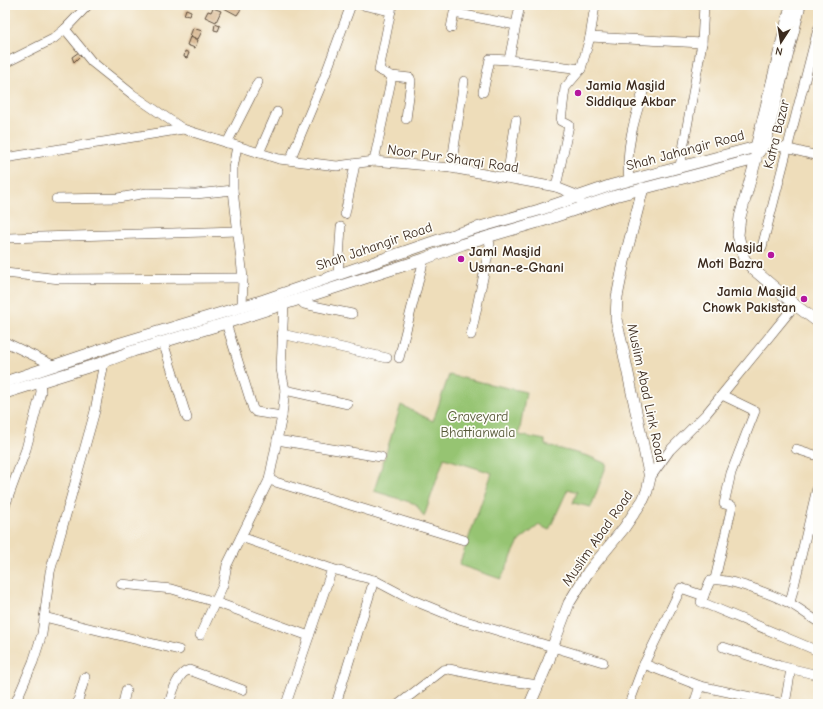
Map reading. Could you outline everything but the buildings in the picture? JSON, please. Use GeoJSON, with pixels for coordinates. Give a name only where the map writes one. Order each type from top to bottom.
{"type":"FeatureCollection","features":[{"type":"Feature","properties":{"kind":"street"},"geometry":{"type":"LineString","coordinates":[[5,64],[53,39],[88,5]]}},
{"type":"Feature","properties":{"kind":"street"},"geometry":{"type":"LineString","coordinates":[[290,160],[323,81],[350,5]]}},
{"type":"Feature","properties":{"kind":"street"},"geometry":{"type":"LineString","coordinates":[[364,5],[391,8],[379,70],[392,76],[410,78],[411,81],[406,119]]}},
{"type":"Feature","properties":{"kind":"street"},"geometry":{"type":"LineString","coordinates":[[510,60],[520,5]]}},
{"type":"Feature","properties":{"kind":"street"},"geometry":{"type":"LineString","coordinates":[[556,187],[569,125],[561,121],[565,88],[581,69],[590,37],[594,5]]}},
{"type":"Feature","properties":{"kind":"street"},"geometry":{"type":"LineString","coordinates":[[680,166],[702,43],[704,5]]}},
{"type":"Feature","properties":{"kind":"street"},"geometry":{"type":"LineString","coordinates":[[760,145],[790,5]]}},
{"type":"Feature","properties":{"kind":"street"},"geometry":{"type":"LineString","coordinates":[[800,5],[740,217],[738,235],[744,259],[754,270],[818,322]]}},
{"type":"Feature","properties":{"kind":"street"},"geometry":{"type":"LineString","coordinates":[[451,28],[454,14],[516,25]]}},
{"type":"Feature","properties":{"kind":"street","name":"Katra Bazar"},"geometry":{"type":"LineString","coordinates":[[762,247],[818,28]]}},
{"type":"Feature","properties":{"kind":"street"},"geometry":{"type":"LineString","coordinates":[[65,29],[92,62],[132,94],[183,129]]}},
{"type":"Feature","properties":{"kind":"street"},"geometry":{"type":"LineString","coordinates":[[590,37],[702,43]]}},
{"type":"Feature","properties":{"kind":"street"},"geometry":{"type":"LineString","coordinates":[[483,92],[490,59],[581,69]]}},
{"type":"Feature","properties":{"kind":"street"},"geometry":{"type":"LineString","coordinates":[[374,161],[392,76]]}},
{"type":"Feature","properties":{"kind":"street"},"geometry":{"type":"LineString","coordinates":[[451,168],[464,81]]}},
{"type":"Feature","properties":{"kind":"street"},"geometry":{"type":"LineString","coordinates":[[227,143],[258,82]]}},
{"type":"Feature","properties":{"kind":"street"},"geometry":{"type":"LineString","coordinates":[[629,180],[627,166],[629,144],[643,92]]}},
{"type":"Feature","properties":{"kind":"street"},"geometry":{"type":"LineString","coordinates":[[259,153],[277,112]]}},
{"type":"Feature","properties":{"kind":"street"},"geometry":{"type":"LineString","coordinates":[[507,178],[516,120]]}},
{"type":"Feature","properties":{"kind":"street"},"geometry":{"type":"LineString","coordinates":[[5,158],[183,129]]}},
{"type":"Feature","properties":{"kind":"street","name":"Noor Pur Sharqi Road"},"geometry":{"type":"LineString","coordinates":[[183,129],[279,159],[336,166],[374,161],[451,168],[556,187],[579,196]]}},
{"type":"Feature","properties":{"kind":"street"},"geometry":{"type":"LineString","coordinates":[[760,145],[788,148],[818,156]]}},
{"type":"Feature","properties":{"kind":"street","name":"Shah Jahangir Road"},"geometry":{"type":"LineString","coordinates":[[5,382],[121,343],[242,307],[459,233],[539,210],[629,180],[760,145]]}},
{"type":"Feature","properties":{"kind":"street"},"geometry":{"type":"LineString","coordinates":[[237,146],[233,168],[233,190],[243,278],[242,307]]}},
{"type":"Feature","properties":{"kind":"street","name":"Shah Jahangir Road"},"geometry":{"type":"LineString","coordinates":[[5,393],[104,362],[133,351],[226,323],[284,303],[300,300],[424,259],[462,244],[542,221],[644,188],[756,159]]}},
{"type":"Feature","properties":{"kind":"street"},"geometry":{"type":"LineString","coordinates":[[345,214],[355,164]]}},
{"type":"Feature","properties":{"kind":"street","name":"Muslim Abad Link Road"},"geometry":{"type":"LineString","coordinates":[[644,188],[624,262],[617,297],[616,319],[650,478]]}},
{"type":"Feature","properties":{"kind":"street"},"geometry":{"type":"LineString","coordinates":[[56,199],[118,198],[147,193],[196,194],[233,190]]}},
{"type":"Feature","properties":{"kind":"street"},"geometry":{"type":"LineString","coordinates":[[579,196],[584,207]]}},
{"type":"Feature","properties":{"kind":"street"},"geometry":{"type":"LineString","coordinates":[[338,275],[341,227]]}},
{"type":"Feature","properties":{"kind":"street"},"geometry":{"type":"LineString","coordinates":[[8,238],[238,231]]}},
{"type":"Feature","properties":{"kind":"street"},"geometry":{"type":"LineString","coordinates":[[471,335],[490,245],[488,236]]}},
{"type":"Feature","properties":{"kind":"street"},"geometry":{"type":"LineString","coordinates":[[399,358],[424,259]]}},
{"type":"Feature","properties":{"kind":"street"},"geometry":{"type":"LineString","coordinates":[[5,273],[60,279],[243,278]]}},
{"type":"Feature","properties":{"kind":"street"},"geometry":{"type":"LineString","coordinates":[[300,300],[304,304],[352,314]]}},
{"type":"Feature","properties":{"kind":"street"},"geometry":{"type":"LineString","coordinates":[[200,635],[223,586],[227,565],[269,480],[282,416],[285,390],[281,369],[284,303]]}},
{"type":"Feature","properties":{"kind":"street","name":"Muslim Abad Link Road"},"geometry":{"type":"LineString","coordinates":[[650,478],[670,450],[706,414],[796,305]]}},
{"type":"Feature","properties":{"kind":"street"},"geometry":{"type":"LineString","coordinates":[[226,323],[253,409],[256,412],[282,416]]}},
{"type":"Feature","properties":{"kind":"street"},"geometry":{"type":"LineString","coordinates":[[282,334],[387,358]]}},
{"type":"Feature","properties":{"kind":"street"},"geometry":{"type":"LineString","coordinates":[[5,342],[55,366]]}},
{"type":"Feature","properties":{"kind":"street"},"geometry":{"type":"LineString","coordinates":[[162,342],[186,418]]}},
{"type":"Feature","properties":{"kind":"street"},"geometry":{"type":"LineString","coordinates":[[15,704],[33,662],[42,634],[50,572],[95,411],[104,362]]}},
{"type":"Feature","properties":{"kind":"street"},"geometry":{"type":"LineString","coordinates":[[5,506],[26,449],[41,392],[40,382]]}},
{"type":"Feature","properties":{"kind":"street"},"geometry":{"type":"LineString","coordinates":[[285,390],[348,404]]}},
{"type":"Feature","properties":{"kind":"street"},"geometry":{"type":"LineString","coordinates":[[715,579],[732,506],[724,504],[730,473],[755,410],[722,395]]}},
{"type":"Feature","properties":{"kind":"street"},"geometry":{"type":"LineString","coordinates":[[277,440],[381,457]]}},
{"type":"Feature","properties":{"kind":"street"},"geometry":{"type":"LineString","coordinates":[[796,450],[818,456]]}},
{"type":"Feature","properties":{"kind":"street","name":"Muslim Abad Road"},"geometry":{"type":"LineString","coordinates":[[530,704],[549,660],[569,603],[588,572],[624,528],[644,500],[650,478]]}},
{"type":"Feature","properties":{"kind":"street"},"geometry":{"type":"LineString","coordinates":[[269,480],[464,540]]}},
{"type":"Feature","properties":{"kind":"street"},"geometry":{"type":"LineString","coordinates":[[790,603],[818,484]]}},
{"type":"Feature","properties":{"kind":"street"},"geometry":{"type":"LineString","coordinates":[[241,537],[332,569],[374,580],[410,599],[459,619],[603,662]]}},
{"type":"Feature","properties":{"kind":"street"},"geometry":{"type":"LineString","coordinates":[[286,704],[332,569]]}},
{"type":"Feature","properties":{"kind":"street"},"geometry":{"type":"LineString","coordinates":[[818,622],[790,603],[738,583],[715,579],[710,581],[701,602],[818,651]]}},
{"type":"Feature","properties":{"kind":"street"},"geometry":{"type":"LineString","coordinates":[[336,704],[374,580]]}},
{"type":"Feature","properties":{"kind":"street"},"geometry":{"type":"LineString","coordinates":[[121,584],[172,589],[215,602],[309,636]]}},
{"type":"Feature","properties":{"kind":"street"},"geometry":{"type":"LineString","coordinates":[[629,704],[644,664],[681,588],[704,596]]}},
{"type":"Feature","properties":{"kind":"street"},"geometry":{"type":"LineString","coordinates":[[44,617],[179,650]]}},
{"type":"Feature","properties":{"kind":"street"},"geometry":{"type":"LineString","coordinates":[[723,647],[791,669],[818,675]]}},
{"type":"Feature","properties":{"kind":"street"},"geometry":{"type":"LineString","coordinates":[[644,664],[700,686],[784,704],[791,669]]}},
{"type":"Feature","properties":{"kind":"street"},"geometry":{"type":"LineString","coordinates":[[399,704],[444,670],[449,669],[497,679],[538,685]]}},
{"type":"Feature","properties":{"kind":"street"},"geometry":{"type":"LineString","coordinates":[[169,704],[180,676],[184,671],[189,670],[243,690]]}},
{"type":"Feature","properties":{"kind":"street"},"geometry":{"type":"LineString","coordinates":[[77,704],[85,677]]}},
{"type":"Feature","properties":{"kind":"street"},"geometry":{"type":"LineString","coordinates":[[694,704],[700,686]]}},
{"type":"Feature","properties":{"kind":"street"},"geometry":{"type":"LineString","coordinates":[[123,704],[126,690]]}},
{"type":"Feature","properties":{"kind":"green space","name":"Graveyard Bhattianwala"},"geometry":{"type":"Polygon","coordinates":[[[449,375],[526,392],[519,435],[545,440],[545,445],[588,456],[607,464],[591,507],[573,503],[577,492],[568,489],[549,530],[539,525],[519,541],[501,579],[459,565],[492,473],[444,458],[424,517],[416,504],[374,491],[401,405],[433,421],[449,375]]]}},
{"type":"Feature","properties":{"kind":"place","name":"Jamia Masjid Siddique Akbar"},"geometry":{"type":"Point","coordinates":[578,93]}},
{"type":"Feature","properties":{"kind":"place","name":"Masjid Moti Bazra"},"geometry":{"type":"Point","coordinates":[771,255]}},
{"type":"Feature","properties":{"kind":"place","name":"Jami Masjid Usman-e-Ghani"},"geometry":{"type":"Point","coordinates":[461,259]}},
{"type":"Feature","properties":{"kind":"place","name":"Jamia Masjid Chowk Pakistan"},"geometry":{"type":"Point","coordinates":[804,299]}}]}
